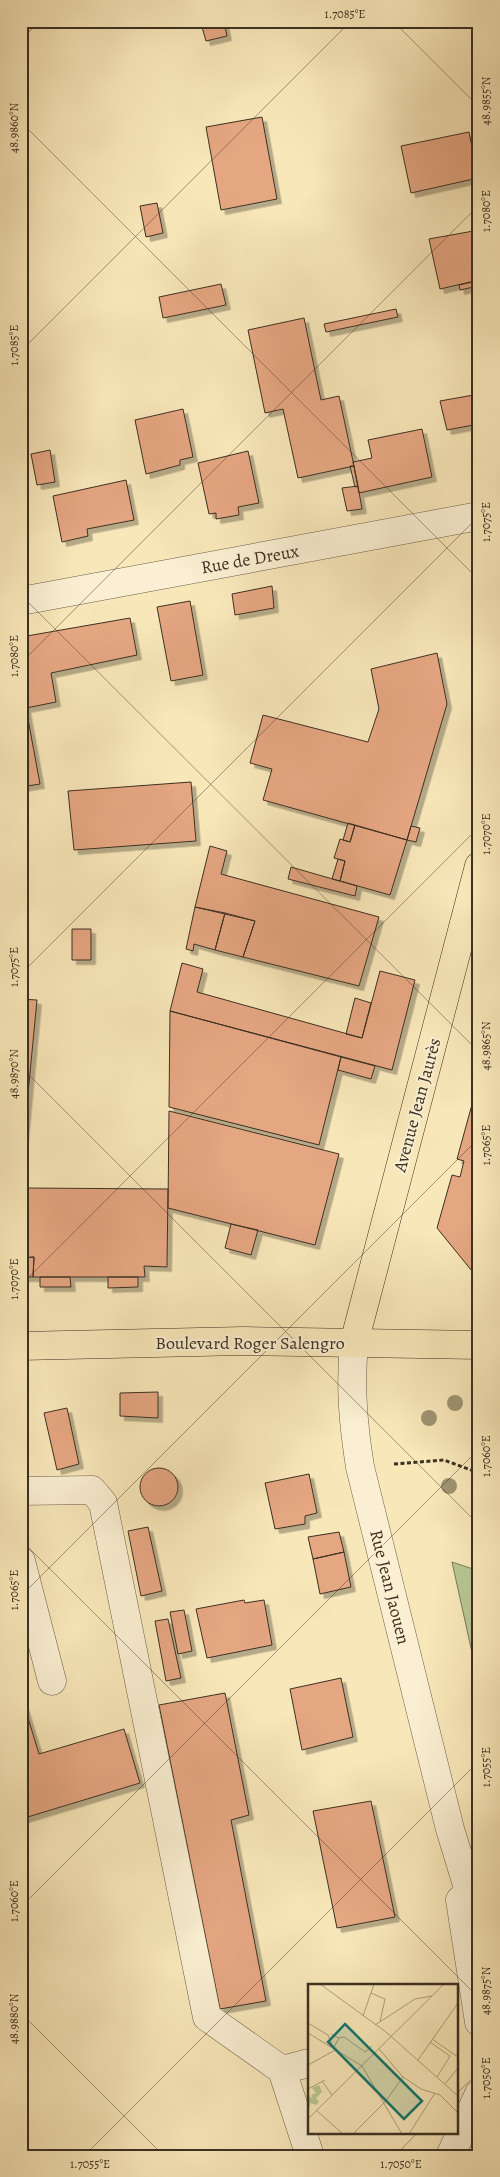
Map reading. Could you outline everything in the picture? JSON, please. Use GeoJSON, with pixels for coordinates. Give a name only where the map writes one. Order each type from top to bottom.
{"type":"FeatureCollection","features":[{"type":"Feature","properties":{"kind":"main road","name":"Avenue Jean Jaurès"},"geometry":{"type":"LineString","coordinates":[[354,1343],[479,866]]}},
{"type":"Feature","properties":{"kind":"main road","name":"Boulevard Roger Salengro"},"geometry":{"type":"LineString","coordinates":[[21,1346],[243,1342],[479,1345]]}},
{"type":"Feature","properties":{"kind":"street","name":"Rue de Dreux"},"geometry":{"type":"LineString","coordinates":[[21,601],[479,516]]}},
{"type":"Feature","properties":{"kind":"street","name":"Rue Jean Jaouen"},"geometry":{"type":"LineString","coordinates":[[354,1343],[351,1380],[353,1422],[360,1467],[475,1936],[471,2021]]}},
{"type":"Feature","properties":{"kind":"street"},"geometry":{"type":"LineString","coordinates":[[21,1491],[92,1490],[103,1502],[207,2017],[282,2070],[310,2156]]}},
{"type":"Feature","properties":{"kind":"street"},"geometry":{"type":"LineString","coordinates":[[21,1561],[52,1681]]}},
{"type":"Feature","properties":{"kind":"street"},"geometry":{"type":"LineString","coordinates":[[282,2070],[308,2063]]}},
{"type":"Feature","properties":{"kind":"street"},"geometry":{"type":"LineString","coordinates":[[450,2156],[479,2094]]}},
{"type":"Feature","properties":{"kind":"path"},"geometry":{"type":"LineString","coordinates":[[360,1467],[444,1460],[479,1472]]}},
{"type":"Feature","properties":{"kind":"green space"},"geometry":{"type":"Polygon","coordinates":[[[452,1562],[479,1571],[479,1684],[452,1562]]]}},
{"type":"Feature","properties":{"kind":"building"},"geometry":{"type":"Polygon","coordinates":[[[224,22],[227,36],[206,41],[202,27],[224,22]]]}},
{"type":"Feature","properties":{"kind":"building"},"geometry":{"type":"Polygon","coordinates":[[[262,117],[277,199],[221,210],[206,127],[262,117]]]}},
{"type":"Feature","properties":{"kind":"building"},"geometry":{"type":"Polygon","coordinates":[[[469,132],[478,178],[411,193],[401,146],[469,132]]]}},
{"type":"Feature","properties":{"kind":"building"},"geometry":{"type":"Polygon","coordinates":[[[157,203],[163,233],[146,237],[140,206],[157,203]]]}},
{"type":"Feature","properties":{"kind":"building"},"geometry":{"type":"Polygon","coordinates":[[[479,230],[479,280],[440,289],[429,239],[479,230]]]}},
{"type":"Feature","properties":{"kind":"building"},"geometry":{"type":"Polygon","coordinates":[[[477,281],[478,286],[460,290],[459,285],[477,281]]]}},
{"type":"Feature","properties":{"kind":"building"},"geometry":{"type":"Polygon","coordinates":[[[221,284],[226,305],[163,318],[159,297],[221,284]]]}},
{"type":"Feature","properties":{"kind":"building"},"geometry":{"type":"Polygon","coordinates":[[[396,309],[398,317],[326,332],[324,324],[396,309]]]}},
{"type":"Feature","properties":{"kind":"building"},"geometry":{"type":"Polygon","coordinates":[[[304,318],[321,400],[339,396],[354,466],[298,478],[283,409],[265,413],[248,330],[304,318]]]}},
{"type":"Feature","properties":{"kind":"building"},"geometry":{"type":"Polygon","coordinates":[[[479,394],[479,424],[447,430],[440,401],[479,394]]]}},
{"type":"Feature","properties":{"kind":"building"},"geometry":{"type":"Polygon","coordinates":[[[183,409],[193,457],[180,460],[180,465],[146,474],[135,420],[183,409]]]}},
{"type":"Feature","properties":{"kind":"building"},"geometry":{"type":"Polygon","coordinates":[[[422,429],[432,477],[359,493],[353,462],[372,458],[368,440],[422,429]]]}},
{"type":"Feature","properties":{"kind":"building"},"geometry":{"type":"Polygon","coordinates":[[[50,450],[55,482],[37,485],[31,454],[50,450]]]}},
{"type":"Feature","properties":{"kind":"building"},"geometry":{"type":"Polygon","coordinates":[[[248,451],[259,503],[238,507],[239,515],[216,519],[216,513],[209,514],[198,463],[248,451]]]}},
{"type":"Feature","properties":{"kind":"building"},"geometry":{"type":"Polygon","coordinates":[[[350,466],[354,466],[358,486],[355,487],[350,466]]]}},
{"type":"Feature","properties":{"kind":"building"},"geometry":{"type":"Polygon","coordinates":[[[126,480],[134,520],[87,529],[88,536],[62,542],[53,496],[126,480]]]}},
{"type":"Feature","properties":{"kind":"building"},"geometry":{"type":"Polygon","coordinates":[[[358,486],[362,509],[347,511],[342,488],[358,486]]]}},
{"type":"Feature","properties":{"kind":"building"},"geometry":{"type":"Polygon","coordinates":[[[272,586],[274,608],[235,615],[232,594],[272,586]]]}},
{"type":"Feature","properties":{"kind":"building"},"geometry":{"type":"Polygon","coordinates":[[[190,601],[203,675],[171,681],[157,607],[190,601]]]}},
{"type":"Feature","properties":{"kind":"building"},"geometry":{"type":"Polygon","coordinates":[[[130,618],[137,655],[51,673],[56,702],[21,709],[21,637],[130,618]]]}},
{"type":"Feature","properties":{"kind":"building"},"geometry":{"type":"Polygon","coordinates":[[[437,653],[447,704],[407,840],[263,800],[272,769],[250,763],[263,715],[368,742],[379,709],[371,669],[437,653]]]}},
{"type":"Feature","properties":{"kind":"building"},"geometry":{"type":"Polygon","coordinates":[[[26,708],[40,784],[21,787],[21,709],[26,708]]]}},
{"type":"Feature","properties":{"kind":"building"},"geometry":{"type":"Polygon","coordinates":[[[191,782],[196,841],[74,850],[68,791],[191,782]]]}},
{"type":"Feature","properties":{"kind":"building"},"geometry":{"type":"Polygon","coordinates":[[[348,823],[355,825],[350,842],[343,840],[348,823]]]}},
{"type":"Feature","properties":{"kind":"building"},"geometry":{"type":"Polygon","coordinates":[[[355,825],[407,840],[390,895],[340,881],[345,861],[334,858],[340,839],[350,842],[355,825]]]}},
{"type":"Feature","properties":{"kind":"building"},"geometry":{"type":"Polygon","coordinates":[[[411,826],[420,828],[416,842],[407,840],[411,826]]]}},
{"type":"Feature","properties":{"kind":"building"},"geometry":{"type":"Polygon","coordinates":[[[210,846],[227,851],[221,874],[379,917],[359,986],[243,957],[255,921],[195,907],[210,846]]]}},
{"type":"Feature","properties":{"kind":"building"},"geometry":{"type":"Polygon","coordinates":[[[338,859],[345,861],[340,881],[332,879],[338,859]]]}},
{"type":"Feature","properties":{"kind":"building"},"geometry":{"type":"Polygon","coordinates":[[[291,867],[357,886],[355,896],[288,879],[291,867]]]}},
{"type":"Feature","properties":{"kind":"building"},"geometry":{"type":"Polygon","coordinates":[[[195,907],[225,913],[215,950],[194,944],[193,951],[186,949],[195,907]]]}},
{"type":"Feature","properties":{"kind":"building"},"geometry":{"type":"Polygon","coordinates":[[[225,913],[255,921],[243,957],[215,950],[225,913]]]}},
{"type":"Feature","properties":{"kind":"building"},"geometry":{"type":"Polygon","coordinates":[[[72,929],[91,929],[91,960],[72,960],[72,929]]]}},
{"type":"Feature","properties":{"kind":"building"},"geometry":{"type":"Polygon","coordinates":[[[182,963],[203,969],[197,992],[362,1038],[380,971],[415,980],[392,1070],[170,1011],[182,963]]]}},
{"type":"Feature","properties":{"kind":"building"},"geometry":{"type":"Polygon","coordinates":[[[355,998],[371,1003],[362,1038],[346,1034],[355,998]]]}},
{"type":"Feature","properties":{"kind":"building"},"geometry":{"type":"Polygon","coordinates":[[[21,999],[37,1000],[21,1167],[21,999]]]}},
{"type":"Feature","properties":{"kind":"building"},"geometry":{"type":"Polygon","coordinates":[[[170,1011],[341,1057],[319,1145],[169,1107],[170,1011]]]}},
{"type":"Feature","properties":{"kind":"building"},"geometry":{"type":"Polygon","coordinates":[[[341,1057],[375,1066],[371,1079],[338,1070],[341,1057]]]}},
{"type":"Feature","properties":{"kind":"building"},"geometry":{"type":"Polygon","coordinates":[[[479,1079],[479,1276],[476,1276],[437,1228],[452,1175],[460,1177],[464,1161],[457,1159],[479,1079]]]}},
{"type":"Feature","properties":{"kind":"building"},"geometry":{"type":"Polygon","coordinates":[[[169,1111],[339,1154],[315,1245],[168,1208],[169,1111]]]}},
{"type":"Feature","properties":{"kind":"building"},"geometry":{"type":"Polygon","coordinates":[[[21,1181],[25,1188],[168,1189],[167,1267],[144,1266],[145,1277],[33,1277],[34,1257],[21,1258],[21,1181]]]}},
{"type":"Feature","properties":{"kind":"building"},"geometry":{"type":"Polygon","coordinates":[[[231,1224],[258,1230],[251,1255],[225,1248],[231,1224]]]}},
{"type":"Feature","properties":{"kind":"building"},"geometry":{"type":"Polygon","coordinates":[[[34,1257],[33,1277],[21,1277],[21,1258],[34,1257]]]}},
{"type":"Feature","properties":{"kind":"building"},"geometry":{"type":"Polygon","coordinates":[[[40,1277],[70,1277],[71,1287],[40,1287],[40,1277]]]}},
{"type":"Feature","properties":{"kind":"building"},"geometry":{"type":"Polygon","coordinates":[[[108,1277],[138,1277],[138,1287],[108,1288],[108,1277]]]}},
{"type":"Feature","properties":{"kind":"building"},"geometry":{"type":"Polygon","coordinates":[[[158,1392],[158,1418],[120,1416],[120,1393],[158,1392]]]}},
{"type":"Feature","properties":{"kind":"building"},"geometry":{"type":"Polygon","coordinates":[[[67,1408],[79,1464],[57,1470],[44,1413],[67,1408]]]}},
{"type":"Feature","properties":{"kind":"building"},"geometry":{"type":"Polygon","coordinates":[[[159,1468],[173,1473],[178,1487],[173,1501],[159,1506],[145,1501],[140,1487],[145,1473],[159,1468]]]}},
{"type":"Feature","properties":{"kind":"building"},"geometry":{"type":"Polygon","coordinates":[[[309,1474],[317,1513],[305,1516],[305,1524],[275,1529],[265,1483],[309,1474]]]}},
{"type":"Feature","properties":{"kind":"building"},"geometry":{"type":"Polygon","coordinates":[[[148,1527],[162,1591],[141,1596],[128,1531],[148,1527]]]}},
{"type":"Feature","properties":{"kind":"building"},"geometry":{"type":"Polygon","coordinates":[[[339,1532],[344,1552],[313,1559],[308,1537],[339,1532]]]}},
{"type":"Feature","properties":{"kind":"building"},"geometry":{"type":"Polygon","coordinates":[[[344,1552],[351,1587],[320,1594],[313,1559],[344,1552]]]}},
{"type":"Feature","properties":{"kind":"building"},"geometry":{"type":"Polygon","coordinates":[[[244,1600],[245,1603],[264,1600],[272,1645],[207,1658],[196,1609],[244,1600]]]}},
{"type":"Feature","properties":{"kind":"building"},"geometry":{"type":"Polygon","coordinates":[[[184,1610],[192,1651],[178,1654],[170,1612],[184,1610]]]}},
{"type":"Feature","properties":{"kind":"building"},"geometry":{"type":"Polygon","coordinates":[[[168,1619],[181,1678],[166,1681],[155,1621],[168,1619]]]}},
{"type":"Feature","properties":{"kind":"building"},"geometry":{"type":"Polygon","coordinates":[[[341,1678],[353,1737],[302,1750],[290,1689],[341,1678]]]}},
{"type":"Feature","properties":{"kind":"building"},"geometry":{"type":"Polygon","coordinates":[[[225,1693],[249,1815],[231,1820],[266,2001],[220,2009],[159,1705],[225,1693]]]}},
{"type":"Feature","properties":{"kind":"building"},"geometry":{"type":"Polygon","coordinates":[[[21,1695],[39,1754],[124,1729],[140,1783],[21,1819],[21,1695]]]}},
{"type":"Feature","properties":{"kind":"building"},"geometry":{"type":"Polygon","coordinates":[[[371,1801],[395,1917],[337,1928],[313,1811],[371,1801]]]}}]}
